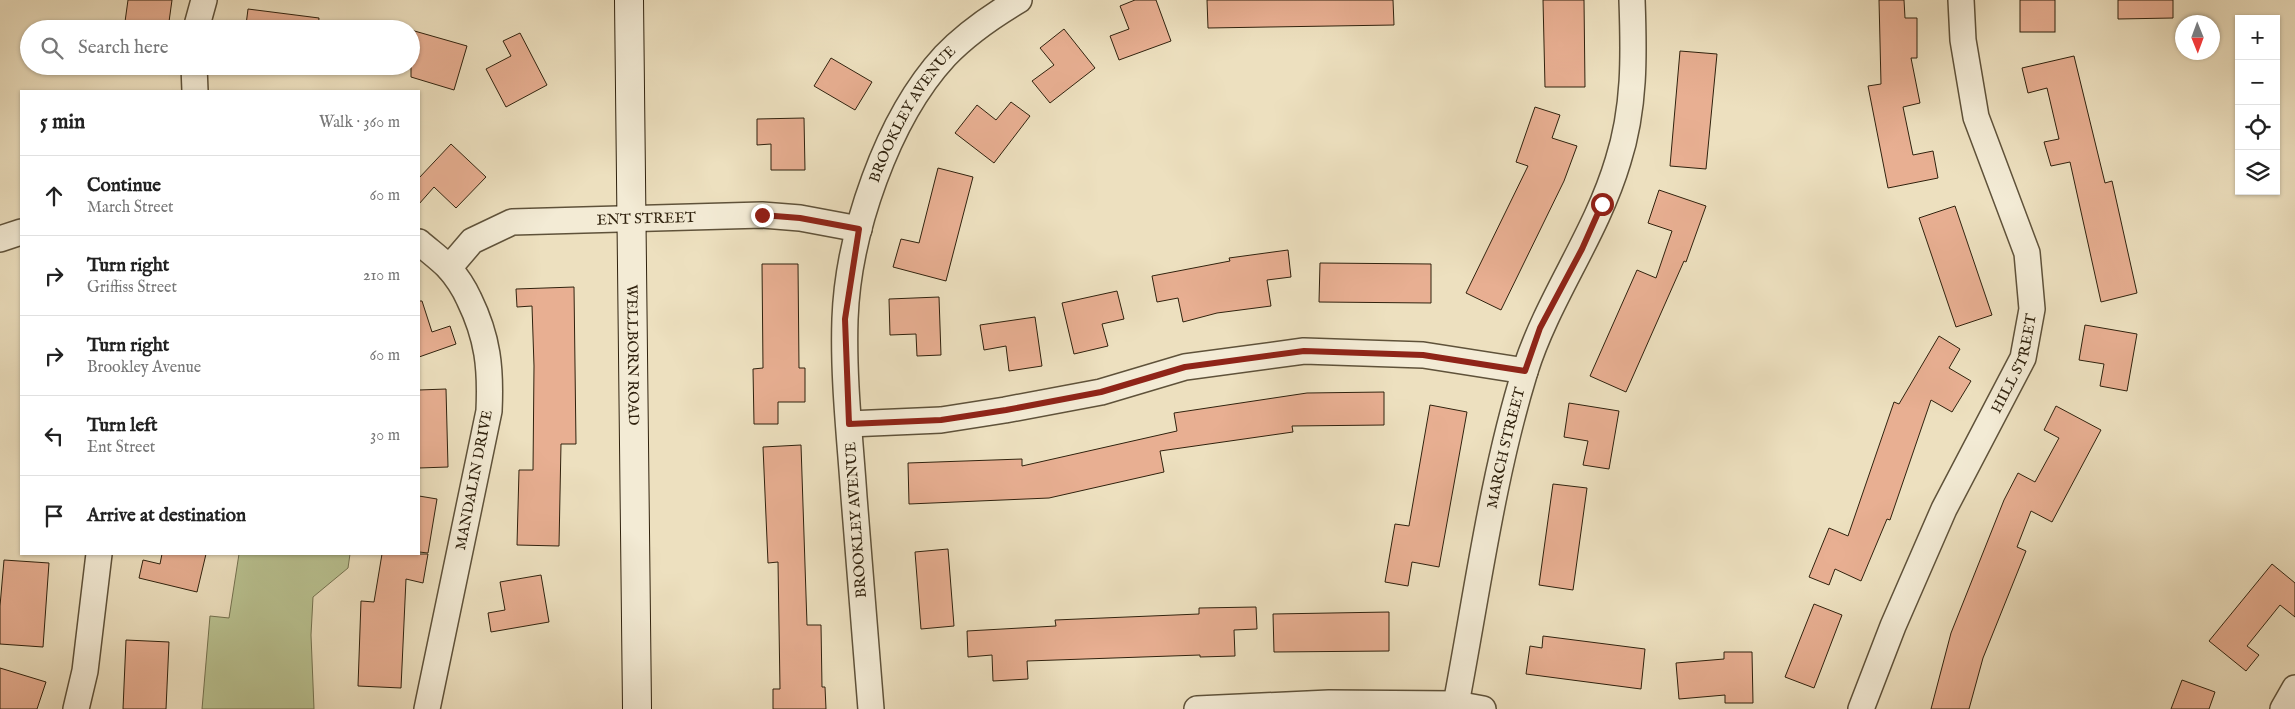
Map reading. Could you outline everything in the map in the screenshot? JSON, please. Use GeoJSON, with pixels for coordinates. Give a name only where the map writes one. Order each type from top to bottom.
{"type":"FeatureCollection","features":[{"type":"Feature","properties":{"kind":"street"},"geometry":{"type":"LineString","coordinates":[[198,20],[204,0]]}},
{"type":"Feature","properties":{"kind":"street","name":"WELLBORN ROAD"},"geometry":{"type":"LineString","coordinates":[[629,0],[633,218],[637,709]]}},
{"type":"Feature","properties":{"kind":"street","name":"BROOKLEY AVENUE"},"geometry":{"type":"LineString","coordinates":[[871,709],[849,424],[845,319],[859,229],[892,137],[907,108],[925,82],[945,56],[969,34],[995,14],[1018,0]]}},
{"type":"Feature","properties":{"kind":"street","name":"MARCH STREET"},"geometry":{"type":"LineString","coordinates":[[1456,704],[1497,487],[1525,371],[1540,328],[1582,249],[1618,162],[1629,118],[1634,61],[1632,0]]}},
{"type":"Feature","properties":{"kind":"street","name":"HILL STREET"},"geometry":{"type":"LineString","coordinates":[[1861,709],[1893,626],[1944,509],[2024,358],[2032,309],[2026,253],[1976,117],[1963,40],[1961,0]]}},
{"type":"Feature","properties":{"kind":"street"},"geometry":{"type":"LineString","coordinates":[[194,75],[195,90]]}},
{"type":"Feature","properties":{"kind":"street","name":"ENT STREET"},"geometry":{"type":"LineString","coordinates":[[449,268],[472,241],[512,222],[762,215],[800,218],[859,229]]}},
{"type":"Feature","properties":{"kind":"street"},"geometry":{"type":"LineString","coordinates":[[0,239],[20,232]]}},
{"type":"Feature","properties":{"kind":"street","name":"MANDALIN DRIVE"},"geometry":{"type":"LineString","coordinates":[[420,243],[449,268],[465,291],[480,321],[488,352],[491,376],[490,411],[427,709]]}},
{"type":"Feature","properties":{"kind":"street"},"geometry":{"type":"LineString","coordinates":[[849,424],[941,420],[996,412],[1101,392],[1185,367],[1304,351],[1423,355],[1525,371]]}},
{"type":"Feature","properties":{"kind":"street"},"geometry":{"type":"LineString","coordinates":[[76,709],[85,670],[99,555]]}},
{"type":"Feature","properties":{"kind":"street"},"geometry":{"type":"LineString","coordinates":[[2283,709],[2295,688]]}},
{"type":"Feature","properties":{"kind":"street"},"geometry":{"type":"LineString","coordinates":[[1197,709],[1329,704],[1456,704],[1483,709]]}},
{"type":"Feature","properties":{"kind":"green space"},"geometry":{"type":"Polygon","coordinates":[[[239,555],[350,555],[348,568],[313,597],[311,635],[314,709],[202,709],[210,616],[229,618],[239,555]]]}},
{"type":"Feature","properties":{"kind":"building"},"geometry":{"type":"Polygon","coordinates":[[[128,0],[172,0],[169,20],[125,20],[128,0]]]}},
{"type":"Feature","properties":{"kind":"building"},"geometry":{"type":"Polygon","coordinates":[[[1135,0],[1156,0],[1171,41],[1119,60],[1110,36],[1129,29],[1120,6],[1135,0]]]}},
{"type":"Feature","properties":{"kind":"building"},"geometry":{"type":"Polygon","coordinates":[[[1207,0],[1393,0],[1394,25],[1208,28],[1207,0]]]}},
{"type":"Feature","properties":{"kind":"building"},"geometry":{"type":"Polygon","coordinates":[[[1543,0],[1584,0],[1585,87],[1545,87],[1543,0]]]}},
{"type":"Feature","properties":{"kind":"building"},"geometry":{"type":"Polygon","coordinates":[[[1879,0],[1904,0],[1905,18],[1917,18],[1917,58],[1911,58],[1920,103],[1903,107],[1913,155],[1933,151],[1938,178],[1888,188],[1868,86],[1881,84],[1879,0]]]}},
{"type":"Feature","properties":{"kind":"building"},"geometry":{"type":"Polygon","coordinates":[[[2020,0],[2055,0],[2055,32],[2020,32],[2020,0]]]}},
{"type":"Feature","properties":{"kind":"building"},"geometry":{"type":"Polygon","coordinates":[[[2118,0],[2173,0],[2173,18],[2118,19],[2118,0]]]}},
{"type":"Feature","properties":{"kind":"building"},"geometry":{"type":"Polygon","coordinates":[[[248,9],[319,18],[319,20],[247,20],[248,9]]]}},
{"type":"Feature","properties":{"kind":"building"},"geometry":{"type":"Polygon","coordinates":[[[1064,29],[1095,68],[1050,103],[1032,81],[1054,65],[1040,48],[1064,29]]]}},
{"type":"Feature","properties":{"kind":"building"},"geometry":{"type":"Polygon","coordinates":[[[420,33],[467,46],[454,90],[411,77],[411,75],[420,75],[420,33]]]}},
{"type":"Feature","properties":{"kind":"building"},"geometry":{"type":"Polygon","coordinates":[[[520,33],[547,85],[506,107],[486,69],[511,56],[503,41],[520,33]]]}},
{"type":"Feature","properties":{"kind":"building"},"geometry":{"type":"Polygon","coordinates":[[[1680,51],[1717,54],[1706,169],[1670,166],[1680,51]]]}},
{"type":"Feature","properties":{"kind":"building"},"geometry":{"type":"Polygon","coordinates":[[[2074,56],[2105,183],[2112,181],[2137,293],[2101,302],[2070,162],[2051,166],[2044,142],[2059,139],[2047,88],[2028,93],[2022,68],[2074,56]]]}},
{"type":"Feature","properties":{"kind":"building"},"geometry":{"type":"Polygon","coordinates":[[[831,58],[872,82],[855,110],[814,86],[831,58]]]}},
{"type":"Feature","properties":{"kind":"building"},"geometry":{"type":"Polygon","coordinates":[[[1011,102],[1030,116],[994,163],[955,133],[977,105],[996,120],[1011,102]]]}},
{"type":"Feature","properties":{"kind":"building"},"geometry":{"type":"Polygon","coordinates":[[[1535,107],[1560,115],[1552,138],[1577,146],[1564,181],[1501,310],[1466,293],[1528,166],[1516,162],[1535,107]]]}},
{"type":"Feature","properties":{"kind":"building"},"geometry":{"type":"Polygon","coordinates":[[[804,118],[805,170],[771,170],[771,144],[757,145],[757,119],[804,118]]]}},
{"type":"Feature","properties":{"kind":"building"},"geometry":{"type":"Polygon","coordinates":[[[451,144],[486,177],[456,208],[434,187],[420,203],[420,177],[451,144]]]}},
{"type":"Feature","properties":{"kind":"building"},"geometry":{"type":"Polygon","coordinates":[[[938,168],[973,177],[946,281],[893,267],[901,239],[919,243],[938,168]]]}},
{"type":"Feature","properties":{"kind":"building"},"geometry":{"type":"Polygon","coordinates":[[[1659,190],[1706,206],[1686,262],[1684,261],[1626,392],[1590,376],[1637,270],[1656,278],[1672,231],[1648,223],[1659,190]]]}},
{"type":"Feature","properties":{"kind":"building"},"geometry":{"type":"Polygon","coordinates":[[[1955,206],[1992,315],[1956,327],[1919,218],[1955,206]]]}},
{"type":"Feature","properties":{"kind":"building"},"geometry":{"type":"Polygon","coordinates":[[[1288,250],[1291,277],[1267,280],[1271,306],[1217,313],[1183,322],[1178,298],[1157,302],[1152,276],[1230,261],[1229,258],[1288,250]]]}},
{"type":"Feature","properties":{"kind":"building"},"geometry":{"type":"Polygon","coordinates":[[[1320,263],[1431,264],[1431,303],[1319,302],[1320,263]]]}},
{"type":"Feature","properties":{"kind":"building"},"geometry":{"type":"Polygon","coordinates":[[[762,264],[798,264],[799,368],[805,368],[805,402],[778,402],[778,424],[754,424],[753,369],[763,368],[762,264]]]}},
{"type":"Feature","properties":{"kind":"building"},"geometry":{"type":"Polygon","coordinates":[[[574,287],[576,444],[561,444],[559,546],[517,545],[519,470],[533,470],[534,366],[532,306],[517,307],[516,289],[574,287]]]}},
{"type":"Feature","properties":{"kind":"building"},"geometry":{"type":"Polygon","coordinates":[[[1117,291],[1124,319],[1102,324],[1108,346],[1074,354],[1062,303],[1117,291]]]}},
{"type":"Feature","properties":{"kind":"building"},"geometry":{"type":"Polygon","coordinates":[[[939,297],[941,355],[917,356],[916,334],[890,335],[889,299],[939,297]]]}},
{"type":"Feature","properties":{"kind":"building"},"geometry":{"type":"Polygon","coordinates":[[[420,301],[422,301],[432,332],[450,326],[456,344],[420,357],[420,301]]]}},
{"type":"Feature","properties":{"kind":"building"},"geometry":{"type":"Polygon","coordinates":[[[1035,317],[1042,366],[1009,371],[1006,346],[984,350],[980,325],[1035,317]]]}},
{"type":"Feature","properties":{"kind":"building"},"geometry":{"type":"Polygon","coordinates":[[[2085,325],[2137,334],[2127,391],[2100,386],[2104,364],[2079,360],[2085,325]]]}},
{"type":"Feature","properties":{"kind":"building"},"geometry":{"type":"Polygon","coordinates":[[[1939,336],[1960,349],[1949,368],[1971,381],[1952,412],[1931,400],[1890,520],[1887,519],[1861,581],[1835,569],[1829,585],[1809,577],[1829,528],[1848,536],[1894,402],[1899,404],[1939,336]]]}},
{"type":"Feature","properties":{"kind":"building"},"geometry":{"type":"Polygon","coordinates":[[[446,389],[448,467],[420,468],[420,390],[446,389]]]}},
{"type":"Feature","properties":{"kind":"building"},"geometry":{"type":"Polygon","coordinates":[[[1384,392],[1384,425],[1292,426],[1293,432],[1160,451],[1164,472],[1049,498],[909,504],[908,463],[1022,459],[1022,466],[1177,431],[1174,413],[1307,393],[1384,392]]]}},
{"type":"Feature","properties":{"kind":"building"},"geometry":{"type":"Polygon","coordinates":[[[1569,403],[1619,411],[1609,469],[1583,465],[1588,441],[1564,437],[1569,403]]]}},
{"type":"Feature","properties":{"kind":"building"},"geometry":{"type":"Polygon","coordinates":[[[1430,405],[1467,412],[1439,567],[1412,562],[1408,586],[1385,582],[1395,524],[1409,526],[1430,405]]]}},
{"type":"Feature","properties":{"kind":"building"},"geometry":{"type":"Polygon","coordinates":[[[2056,406],[2101,430],[2052,522],[2031,511],[2017,547],[2026,551],[1983,658],[1969,709],[1931,709],[1951,633],[2004,500],[2018,473],[2035,482],[2059,438],[2044,430],[2056,406]]]}},
{"type":"Feature","properties":{"kind":"building"},"geometry":{"type":"Polygon","coordinates":[[[801,445],[807,625],[821,625],[822,687],[825,687],[826,709],[773,709],[773,689],[780,689],[778,562],[768,563],[763,447],[801,445]]]}},
{"type":"Feature","properties":{"kind":"building"},"geometry":{"type":"Polygon","coordinates":[[[1553,484],[1587,488],[1573,590],[1539,585],[1553,484]]]}},
{"type":"Feature","properties":{"kind":"building"},"geometry":{"type":"Polygon","coordinates":[[[420,496],[437,499],[428,553],[420,552],[420,496]]]}},
{"type":"Feature","properties":{"kind":"building"},"geometry":{"type":"Polygon","coordinates":[[[948,549],[954,626],[921,629],[915,552],[948,549]]]}},
{"type":"Feature","properties":{"kind":"building"},"geometry":{"type":"Polygon","coordinates":[[[428,554],[423,583],[406,579],[401,688],[358,686],[361,601],[374,602],[382,555],[428,554]]]}},
{"type":"Feature","properties":{"kind":"building"},"geometry":{"type":"Polygon","coordinates":[[[162,555],[206,555],[197,592],[139,578],[143,560],[160,564],[162,555]]]}},
{"type":"Feature","properties":{"kind":"building"},"geometry":{"type":"Polygon","coordinates":[[[4,560],[49,563],[43,647],[0,644],[0,606],[4,560]]]}},
{"type":"Feature","properties":{"kind":"building"},"geometry":{"type":"Polygon","coordinates":[[[2272,564],[2295,583],[2295,617],[2280,605],[2247,646],[2259,655],[2246,671],[2209,641],[2272,564]]]}},
{"type":"Feature","properties":{"kind":"building"},"geometry":{"type":"Polygon","coordinates":[[[541,575],[549,622],[491,632],[488,613],[505,610],[500,582],[541,575]]]}},
{"type":"Feature","properties":{"kind":"building"},"geometry":{"type":"Polygon","coordinates":[[[1814,604],[1842,615],[1814,688],[1785,677],[1814,604]]]}},
{"type":"Feature","properties":{"kind":"building"},"geometry":{"type":"Polygon","coordinates":[[[1256,607],[1257,629],[1234,630],[1235,656],[1200,657],[1200,655],[1027,661],[1028,679],[993,681],[992,655],[968,657],[967,631],[1056,626],[1055,620],[1199,614],[1199,608],[1256,607]]]}},
{"type":"Feature","properties":{"kind":"building"},"geometry":{"type":"Polygon","coordinates":[[[1389,612],[1389,651],[1274,652],[1273,614],[1389,612]]]}},
{"type":"Feature","properties":{"kind":"building"},"geometry":{"type":"Polygon","coordinates":[[[1543,636],[1645,649],[1641,689],[1526,674],[1530,646],[1542,648],[1543,636]]]}},
{"type":"Feature","properties":{"kind":"building"},"geometry":{"type":"Polygon","coordinates":[[[126,640],[169,642],[166,709],[123,709],[126,640]]]}},
{"type":"Feature","properties":{"kind":"building"},"geometry":{"type":"Polygon","coordinates":[[[1724,652],[1752,652],[1753,703],[1725,703],[1725,695],[1679,699],[1676,663],[1724,659],[1724,652]]]}},
{"type":"Feature","properties":{"kind":"building"},"geometry":{"type":"Polygon","coordinates":[[[0,668],[46,682],[37,709],[0,709],[0,668]]]}},
{"type":"Feature","properties":{"kind":"building"},"geometry":{"type":"Polygon","coordinates":[[[2182,680],[2215,692],[2209,709],[2171,709],[2182,680]]]}},
{"type":"Feature","properties":{"kind":"route"},"geometry":{"type":"LineString","coordinates":[[762,215],[800,218],[859,229],[845,319],[849,424],[941,420],[1006,410],[1101,392],[1185,367],[1304,351],[1423,355],[1525,371],[1540,328],[1582,249],[1602,204]]}}]}
